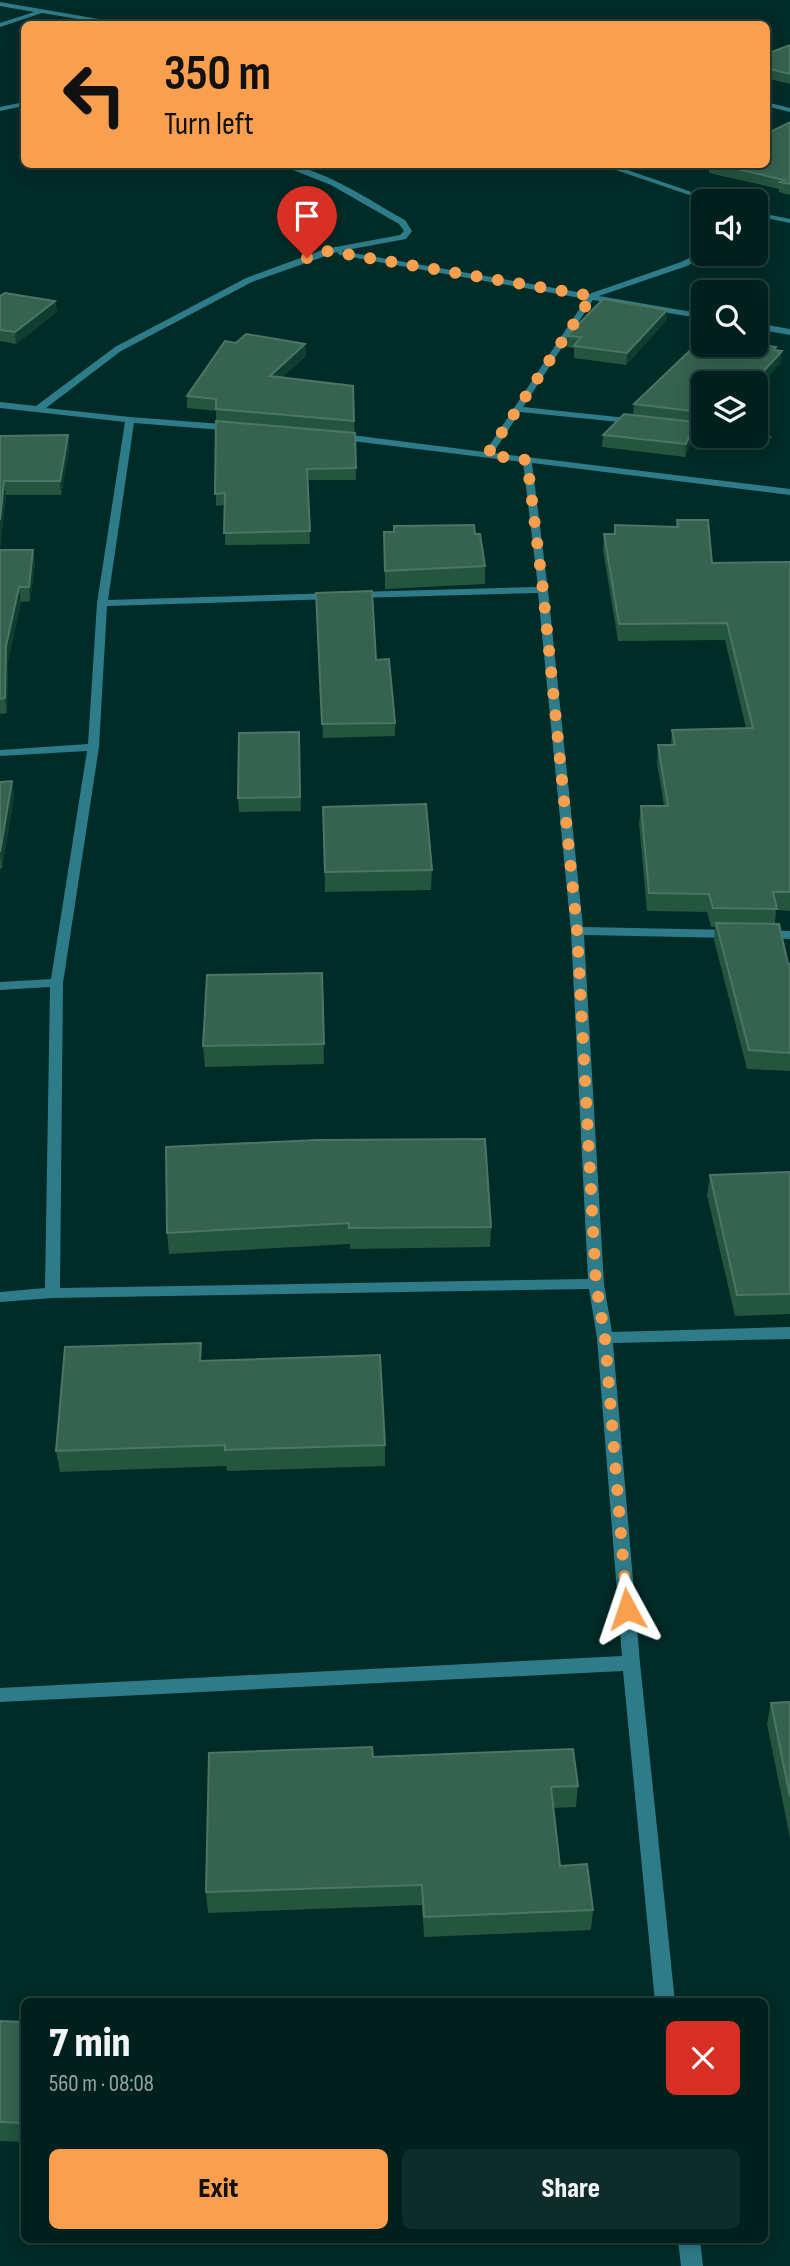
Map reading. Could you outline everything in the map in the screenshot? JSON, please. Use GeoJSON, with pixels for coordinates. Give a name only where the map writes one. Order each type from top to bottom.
{"type":"FeatureCollection","features":[{"type":"Feature","properties":{"kind":"street"},"geometry":{"type":"LineString","coordinates":[[0,4],[101,21]]}},
{"type":"Feature","properties":{"kind":"street"},"geometry":{"type":"LineString","coordinates":[[0,25],[44,10]]}},
{"type":"Feature","properties":{"kind":"street"},"geometry":{"type":"LineString","coordinates":[[0,109],[21,105]]}},
{"type":"Feature","properties":{"kind":"street"},"geometry":{"type":"LineString","coordinates":[[770,105],[790,110]]}},
{"type":"Feature","properties":{"kind":"street"},"geometry":{"type":"LineString","coordinates":[[38,409],[118,349],[249,280],[328,251],[403,237],[408,231],[402,222],[334,183],[292,168]]}},
{"type":"Feature","properties":{"kind":"street"},"geometry":{"type":"LineString","coordinates":[[613,168],[691,193]]}},
{"type":"Feature","properties":{"kind":"street"},"geometry":{"type":"LineString","coordinates":[[768,217],[790,221]]}},
{"type":"Feature","properties":{"kind":"street"},"geometry":{"type":"LineString","coordinates":[[328,251],[691,315]]}},
{"type":"Feature","properties":{"kind":"street"},"geometry":{"type":"LineString","coordinates":[[487,455],[592,296],[659,274],[691,259]]}},
{"type":"Feature","properties":{"kind":"street"},"geometry":{"type":"LineString","coordinates":[[768,328],[790,332]]}},
{"type":"Feature","properties":{"kind":"street"},"geometry":{"type":"LineString","coordinates":[[0,405],[241,429]]}},
{"type":"Feature","properties":{"kind":"street"},"geometry":{"type":"LineString","coordinates":[[519,409],[651,424]]}},
{"type":"Feature","properties":{"kind":"street"},"geometry":{"type":"LineString","coordinates":[[52,1293],[57,983],[93,747],[102,603],[130,420]]}},
{"type":"Feature","properties":{"kind":"street"},"geometry":{"type":"LineString","coordinates":[[664,426],[691,429]]}},
{"type":"Feature","properties":{"kind":"street"},"geometry":{"type":"LineString","coordinates":[[324,435],[790,492]]}},
{"type":"Feature","properties":{"kind":"street"},"geometry":{"type":"LineString","coordinates":[[527,460],[543,590],[577,930],[596,1284],[605,1338],[631,1663],[665,1998]]}},
{"type":"Feature","properties":{"kind":"street"},"geometry":{"type":"LineString","coordinates":[[102,603],[543,590]]}},
{"type":"Feature","properties":{"kind":"street"},"geometry":{"type":"LineString","coordinates":[[0,752],[93,747]]}},
{"type":"Feature","properties":{"kind":"street"},"geometry":{"type":"LineString","coordinates":[[577,930],[790,935]]}},
{"type":"Feature","properties":{"kind":"street"},"geometry":{"type":"LineString","coordinates":[[0,986],[57,983]]}},
{"type":"Feature","properties":{"kind":"street"},"geometry":{"type":"LineString","coordinates":[[0,1297],[52,1293],[596,1284]]}},
{"type":"Feature","properties":{"kind":"street"},"geometry":{"type":"LineString","coordinates":[[605,1338],[790,1333]]}},
{"type":"Feature","properties":{"kind":"street"},"geometry":{"type":"LineString","coordinates":[[0,1695],[631,1663]]}},
{"type":"Feature","properties":{"kind":"street"},"geometry":{"type":"LineString","coordinates":[[689,2243],[692,2266]]}},
{"type":"Feature","properties":{"kind":"building"},"geometry":{"type":"Polygon","coordinates":[[[790,45],[790,74],[770,69],[770,52],[790,45]]]}},
{"type":"Feature","properties":{"kind":"building"},"geometry":{"type":"Polygon","coordinates":[[[790,122],[790,184],[780,182],[784,180],[734,168],[770,168],[770,132],[790,122]]]}},
{"type":"Feature","properties":{"kind":"building"},"geometry":{"type":"Polygon","coordinates":[[[5,293],[55,301],[15,332],[0,330],[0,296],[5,293]]]}},
{"type":"Feature","properties":{"kind":"building"},"geometry":{"type":"Polygon","coordinates":[[[603,299],[667,310],[627,353],[574,346],[581,337],[567,336],[603,299]]]}},
{"type":"Feature","properties":{"kind":"building"},"geometry":{"type":"Polygon","coordinates":[[[246,334],[305,344],[270,376],[353,386],[354,421],[216,409],[216,399],[187,396],[225,341],[236,343],[246,334]]]}},
{"type":"Feature","properties":{"kind":"building"},"geometry":{"type":"Polygon","coordinates":[[[768,346],[782,351],[764,371],[691,371],[691,411],[634,404],[691,350],[691,357],[768,357],[768,346]]]}},
{"type":"Feature","properties":{"kind":"building"},"geometry":{"type":"Polygon","coordinates":[[[624,414],[691,422],[691,432],[686,444],[603,435],[624,414]]]}},
{"type":"Feature","properties":{"kind":"building"},"geometry":{"type":"Polygon","coordinates":[[[216,421],[355,433],[356,468],[307,469],[310,531],[224,533],[225,493],[215,494],[216,421]]]}},
{"type":"Feature","properties":{"kind":"building"},"geometry":{"type":"Polygon","coordinates":[[[68,435],[60,481],[4,481],[0,520],[0,436],[68,435]]]}},
{"type":"Feature","properties":{"kind":"building"},"geometry":{"type":"Polygon","coordinates":[[[677,520],[708,520],[712,563],[790,562],[790,892],[773,892],[777,909],[713,908],[709,894],[649,893],[641,806],[668,806],[658,745],[675,745],[672,730],[753,728],[727,623],[619,624],[604,534],[615,534],[615,525],[678,527],[677,520]]]}},
{"type":"Feature","properties":{"kind":"building"},"geometry":{"type":"Polygon","coordinates":[[[474,525],[475,534],[480,534],[485,566],[385,571],[384,532],[394,532],[394,526],[474,525]]]}},
{"type":"Feature","properties":{"kind":"building"},"geometry":{"type":"Polygon","coordinates":[[[0,550],[33,550],[29,587],[19,587],[6,646],[5,698],[0,699],[0,550]]]}},
{"type":"Feature","properties":{"kind":"building"},"geometry":{"type":"Polygon","coordinates":[[[372,591],[376,660],[389,659],[395,723],[322,724],[316,593],[372,591]]]}},
{"type":"Feature","properties":{"kind":"building"},"geometry":{"type":"Polygon","coordinates":[[[299,732],[300,797],[238,798],[239,733],[299,732]]]}},
{"type":"Feature","properties":{"kind":"building"},"geometry":{"type":"Polygon","coordinates":[[[12,781],[0,852],[0,782],[12,781]]]}},
{"type":"Feature","properties":{"kind":"building"},"geometry":{"type":"Polygon","coordinates":[[[426,804],[432,870],[325,872],[323,807],[426,804]]]}},
{"type":"Feature","properties":{"kind":"building"},"geometry":{"type":"Polygon","coordinates":[[[716,923],[779,924],[790,964],[790,1053],[749,1050],[716,923]]]}},
{"type":"Feature","properties":{"kind":"building"},"geometry":{"type":"Polygon","coordinates":[[[322,973],[324,1044],[203,1046],[207,975],[322,973]]]}},
{"type":"Feature","properties":{"kind":"building"},"geometry":{"type":"Polygon","coordinates":[[[485,1139],[491,1227],[349,1228],[349,1223],[167,1233],[166,1147],[317,1140],[485,1139]]]}},
{"type":"Feature","properties":{"kind":"building"},"geometry":{"type":"Polygon","coordinates":[[[790,1172],[790,1294],[737,1295],[710,1175],[790,1172]]]}},
{"type":"Feature","properties":{"kind":"building"},"geometry":{"type":"Polygon","coordinates":[[[201,1343],[200,1361],[380,1355],[385,1445],[225,1450],[225,1445],[56,1451],[65,1347],[201,1343]]]}},
{"type":"Feature","properties":{"kind":"building"},"geometry":{"type":"Polygon","coordinates":[[[790,1702],[790,1797],[771,1703],[790,1702]]]}},
{"type":"Feature","properties":{"kind":"building"},"geometry":{"type":"Polygon","coordinates":[[[372,1747],[373,1757],[573,1749],[578,1786],[551,1787],[560,1866],[587,1864],[593,1910],[424,1917],[422,1885],[206,1892],[209,1753],[372,1747]]]}},
{"type":"Feature","properties":{"kind":"building"},"geometry":{"type":"Polygon","coordinates":[[[0,2021],[21,2022],[21,2123],[0,2122],[0,2021]]]}},
{"type":"Feature","properties":{"kind":"route"},"geometry":{"type":"LineString","coordinates":[[307,258],[328,251],[592,296],[487,455],[527,460],[543,590],[577,930],[596,1284],[605,1338],[627,1609]]}}]}
